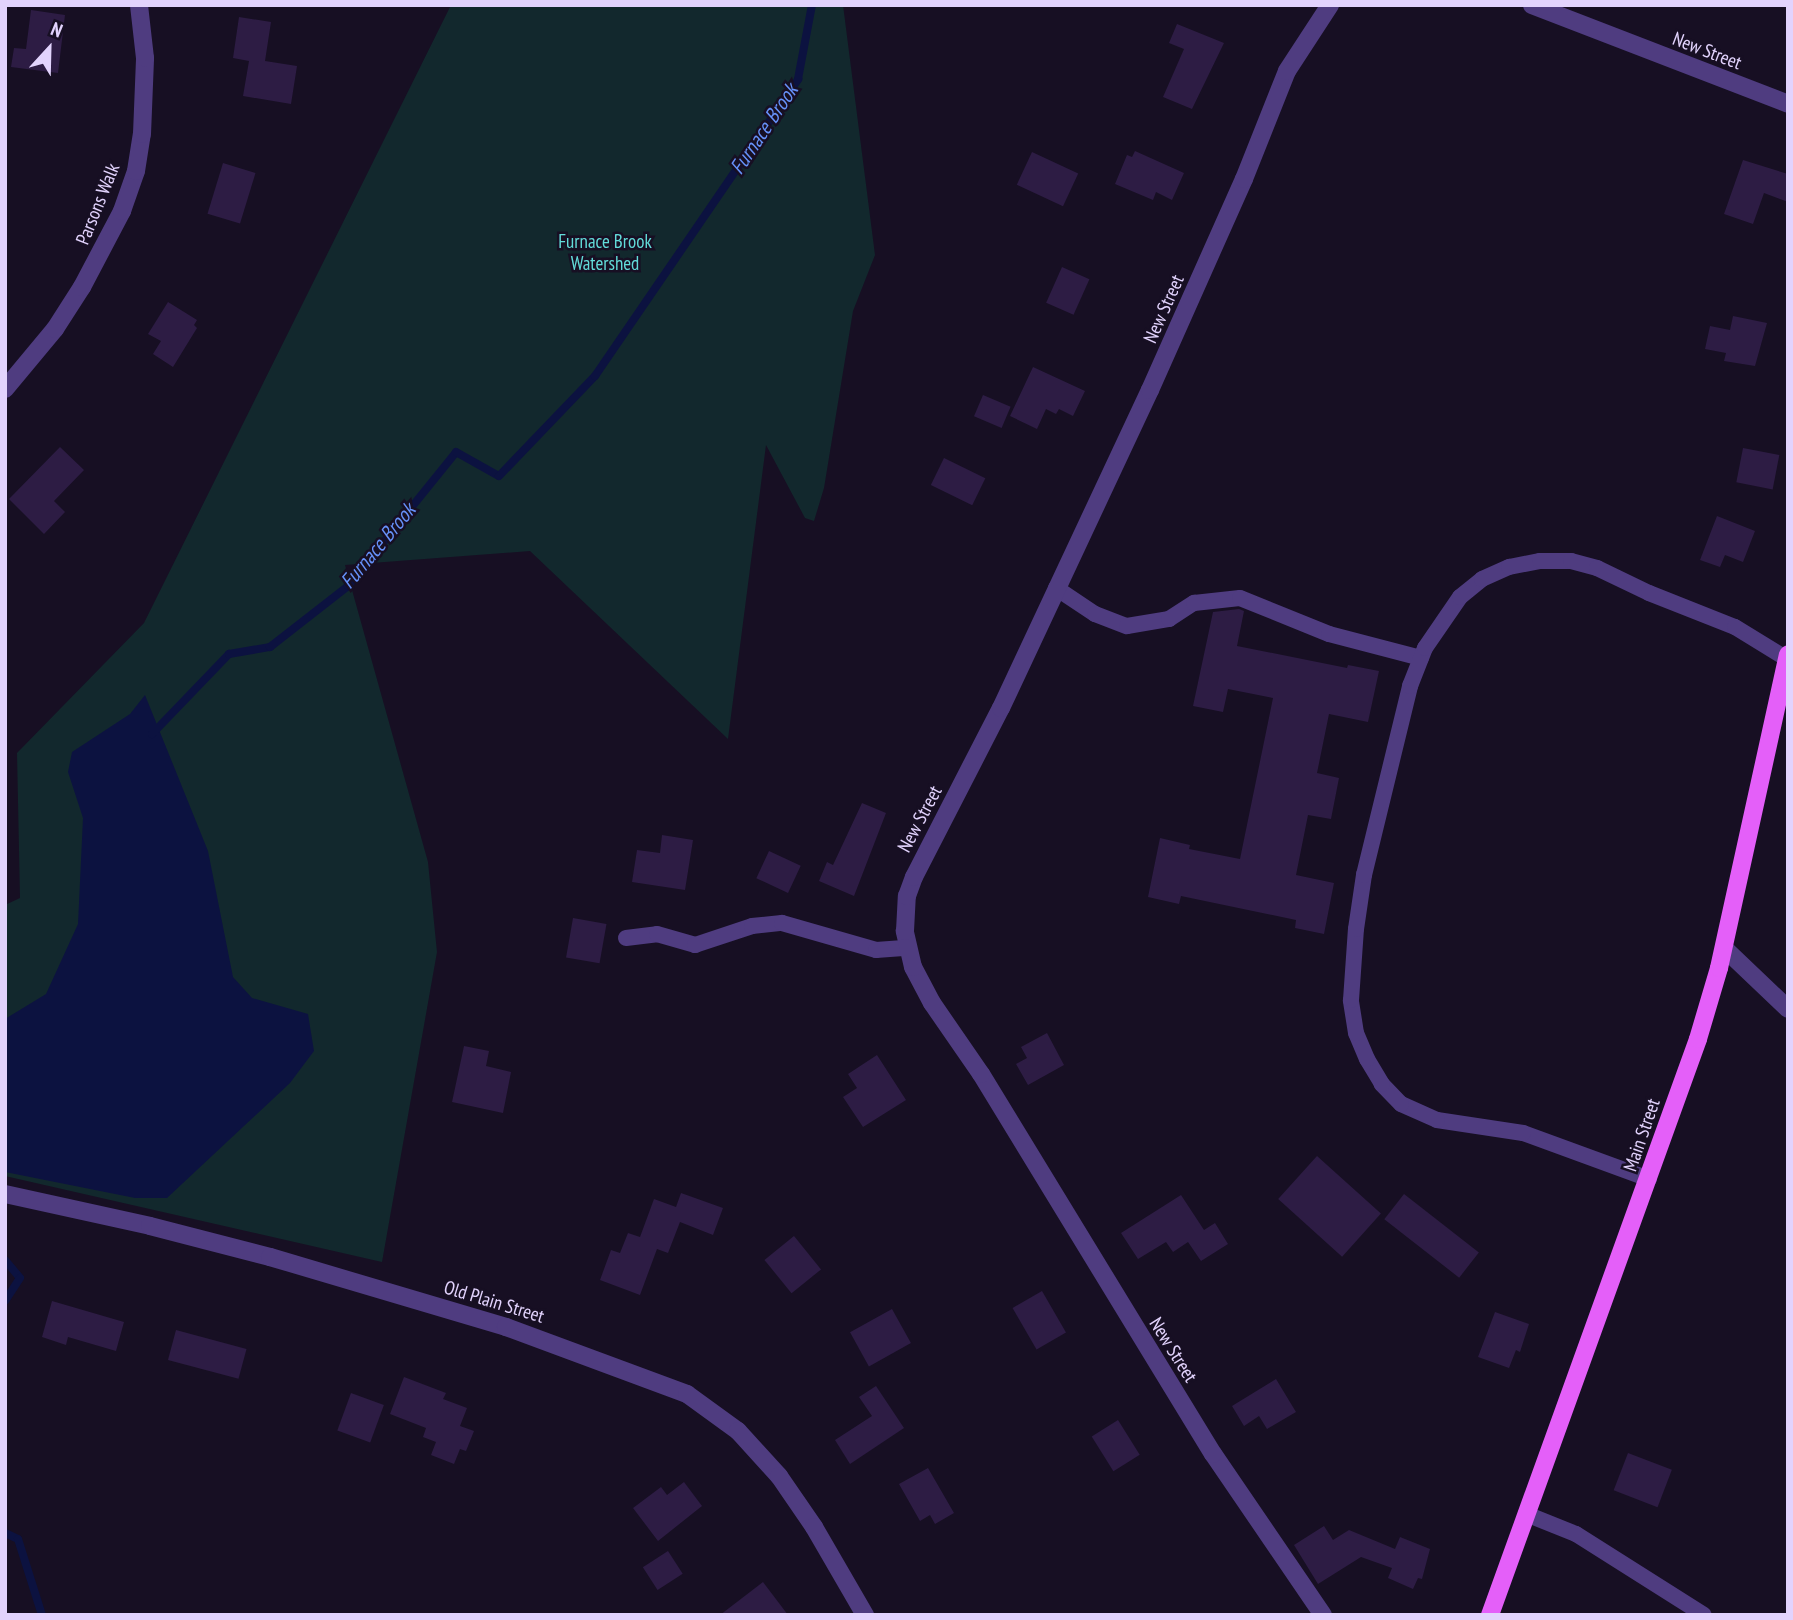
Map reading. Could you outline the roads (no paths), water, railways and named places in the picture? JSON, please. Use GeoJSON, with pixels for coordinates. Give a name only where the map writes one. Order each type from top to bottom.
{"type":"FeatureCollection","features":[{"type":"Feature","properties":{"kind":"main road","name":"Main Street"},"geometry":{"type":"LineString","coordinates":[[1490,1615],[1698,1039],[1724,948],[1787,657]]}},
{"type":"Feature","properties":{"kind":"street","name":"Parsons Walk"},"geometry":{"type":"LineString","coordinates":[[5,389],[55,329],[82,286],[108,240],[129,191],[140,146],[145,96],[139,5]]}},
{"type":"Feature","properties":{"kind":"street","name":"New Street"},"geometry":{"type":"LineString","coordinates":[[1323,1615],[1273,1545],[1156,1362],[1021,1138],[932,1003],[907,948],[905,914],[914,877],[980,751],[1182,320],[1244,179],[1287,71],[1330,5]]}},
{"type":"Feature","properties":{"kind":"street","name":"New Street"},"geometry":{"type":"LineString","coordinates":[[1532,5],[1788,104]]}},
{"type":"Feature","properties":{"kind":"street"},"geometry":{"type":"LineString","coordinates":[[1724,948],[1788,1009]]}},
{"type":"Feature","properties":{"kind":"street","name":"Old Plain Street"},"geometry":{"type":"LineString","coordinates":[[5,1194],[149,1226],[270,1257],[517,1331],[687,1394],[738,1431],[773,1469],[814,1527],[866,1615]]}},
{"type":"Feature","properties":{"kind":"lane"},"geometry":{"type":"LineString","coordinates":[[1649,1179],[1523,1133],[1437,1120],[1401,1104],[1382,1084],[1367,1059],[1356,1033],[1351,1000],[1356,929],[1367,862],[1410,686],[1441,622],[1460,597],[1482,579],[1509,567],[1540,561],[1571,561],[1597,568],[1649,593],[1735,627],[1787,657]]}},
{"type":"Feature","properties":{"kind":"lane"},"geometry":{"type":"LineString","coordinates":[[1056,589],[1095,614],[1127,626],[1169,619],[1194,603],[1240,598],[1329,634],[1422,658]]}},
{"type":"Feature","properties":{"kind":"lane"},"geometry":{"type":"LineString","coordinates":[[626,938],[657,934],[695,945],[752,926],[782,923],[876,950],[907,948]]}},
{"type":"Feature","properties":{"kind":"lane"},"geometry":{"type":"LineString","coordinates":[[1526,1514],[1576,1534],[1704,1615]]}},
{"type":"Feature","properties":{"kind":"waterway","name":"Furnace Brook"},"geometry":{"type":"LineString","coordinates":[[152,734],[229,654],[270,647],[348,586],[456,452],[499,476],[595,376],[798,79],[812,5]]}},
{"type":"Feature","properties":{"kind":"waterway","name":"Furnace Brook"},"geometry":{"type":"LineString","coordinates":[[5,1260],[20,1278],[5,1301]]}},
{"type":"Feature","properties":{"kind":"waterway"},"geometry":{"type":"LineString","coordinates":[[5,1533],[18,1539],[42,1615]]}},
{"type":"Feature","properties":{"kind":"park label","name":"Furnace Brook Watershed"},"geometry":{"type":"Point","coordinates":[605,253]}}]}
